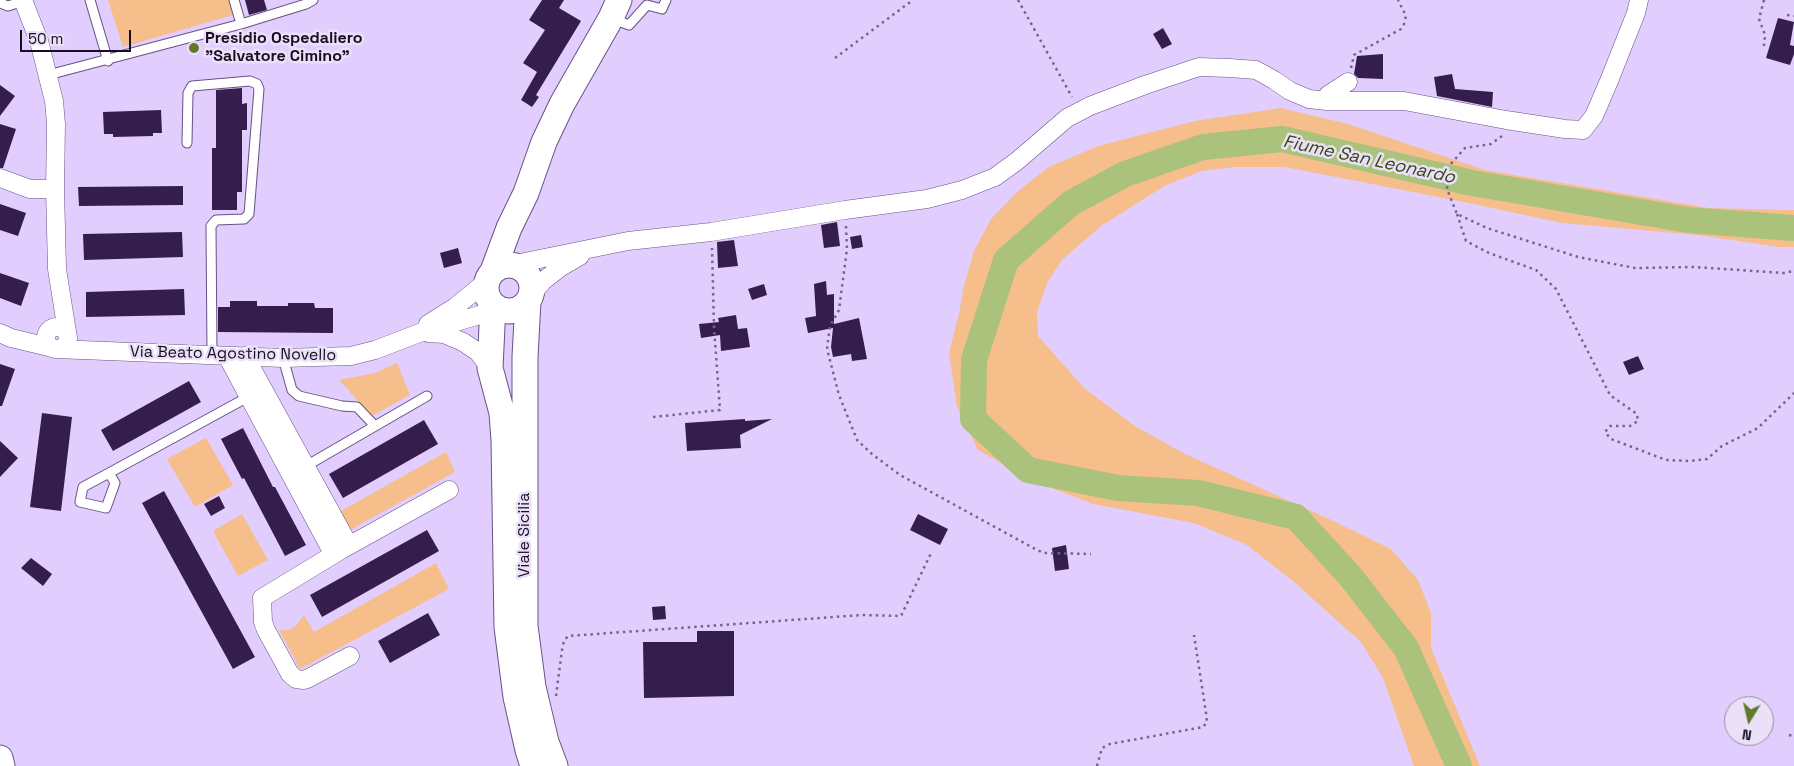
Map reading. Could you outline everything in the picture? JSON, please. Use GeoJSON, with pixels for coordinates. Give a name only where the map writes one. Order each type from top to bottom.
{"type":"FeatureCollection","features":[{"type":"Feature","properties":{"kind":"main road"},"geometry":{"type":"LineString","coordinates":[[497,309],[518,309],[509,228],[526,194],[544,142],[562,104],[615,9]]}},
{"type":"Feature","properties":{"kind":"main road","name":"Viale Sicilia"},"geometry":{"type":"LineString","coordinates":[[526,194],[520,233],[522,250],[514,279],[525,357],[524,626],[533,687],[546,742],[555,766]]}},
{"type":"Feature","properties":{"kind":"main road","name":"Viale Sicilia"},"geometry":{"type":"LineString","coordinates":[[514,279],[486,294],[497,309],[490,368],[502,413],[504,440],[507,627],[516,696],[533,766]]}},
{"type":"Feature","properties":{"kind":"main road"},"geometry":{"type":"LineString","coordinates":[[0,758],[2,766]]}},
{"type":"Feature","properties":{"kind":"street"},"geometry":{"type":"LineString","coordinates":[[414,335],[455,307],[514,279],[593,248],[628,241],[711,232],[845,210],[927,199],[962,190],[995,177],[1023,156],[1067,118],[1145,85],[1199,67],[1256,70],[1290,92],[1309,100],[1404,101],[1506,120],[1583,130],[1594,116],[1636,13],[1639,0]]}},
{"type":"Feature","properties":{"kind":"street"},"geometry":{"type":"LineString","coordinates":[[23,1],[38,41],[54,101],[59,331],[67,345],[60,349],[55,349]]}},
{"type":"Feature","properties":{"kind":"street"},"geometry":{"type":"LineString","coordinates":[[1327,101],[1328,95],[1348,82]]}},
{"type":"Feature","properties":{"kind":"street"},"geometry":{"type":"LineString","coordinates":[[0,178],[30,189],[55,189]]}},
{"type":"Feature","properties":{"kind":"street"},"geometry":{"type":"LineString","coordinates":[[514,279],[543,281],[593,248]]}},
{"type":"Feature","properties":{"kind":"street"},"geometry":{"type":"LineString","coordinates":[[414,335],[497,309]]}},
{"type":"Feature","properties":{"kind":"street"},"geometry":{"type":"LineString","coordinates":[[0,332],[59,331],[92,345],[125,351]]}},
{"type":"Feature","properties":{"kind":"street","name":"Via Beato Agostino Novello"},"geometry":{"type":"LineString","coordinates":[[0,332],[11,338],[55,349],[282,358],[351,356],[375,350],[414,335]]}},
{"type":"Feature","properties":{"kind":"street"},"geometry":{"type":"LineString","coordinates":[[414,335],[444,334],[463,342],[478,352],[490,368]]}},
{"type":"Feature","properties":{"kind":"street"},"geometry":{"type":"LineString","coordinates":[[219,355],[248,397],[329,546],[335,551],[341,550],[346,543],[345,538],[245,356]]}},
{"type":"Feature","properties":{"kind":"street"},"geometry":{"type":"LineString","coordinates":[[350,656],[307,679],[296,679],[290,674],[266,630],[261,603],[264,595],[448,490]]}},
{"type":"Feature","properties":{"kind":"lane"},"geometry":{"type":"LineString","coordinates":[[90,0],[108,61]]}},
{"type":"Feature","properties":{"kind":"lane"},"geometry":{"type":"LineString","coordinates":[[234,0],[241,24]]}},
{"type":"Feature","properties":{"kind":"lane"},"geometry":{"type":"LineString","coordinates":[[48,75],[108,61],[241,24],[306,4],[313,0]]}},
{"type":"Feature","properties":{"kind":"lane"},"geometry":{"type":"LineString","coordinates":[[615,9],[629,24],[648,5],[662,9],[666,0]]}},
{"type":"Feature","properties":{"kind":"lane"},"geometry":{"type":"LineString","coordinates":[[0,3],[8,6],[23,1]]}},
{"type":"Feature","properties":{"kind":"lane"},"geometry":{"type":"LineString","coordinates":[[187,143],[188,93],[192,86],[250,81],[257,84],[259,89],[250,214],[244,219],[216,220],[211,226],[219,355]]}},
{"type":"Feature","properties":{"kind":"lane"},"geometry":{"type":"LineString","coordinates":[[282,358],[292,390],[299,396],[342,406],[357,407],[376,426]]}},
{"type":"Feature","properties":{"kind":"lane"},"geometry":{"type":"LineString","coordinates":[[306,466],[427,396]]}},
{"type":"Feature","properties":{"kind":"lane"},"geometry":{"type":"LineString","coordinates":[[109,473],[115,483],[106,508],[80,502],[83,487],[248,397]]}},
{"type":"Feature","properties":{"kind":"path"},"geometry":{"type":"LineString","coordinates":[[835,58],[913,0]]}},
{"type":"Feature","properties":{"kind":"path"},"geometry":{"type":"LineString","coordinates":[[1018,0],[1080,112]]}},
{"type":"Feature","properties":{"kind":"path"},"geometry":{"type":"LineString","coordinates":[[1348,82],[1354,55],[1401,29],[1406,16],[1398,0]]}},
{"type":"Feature","properties":{"kind":"path"},"geometry":{"type":"LineString","coordinates":[[1764,0],[1759,19],[1766,35],[1764,46]]}},
{"type":"Feature","properties":{"kind":"path"},"geometry":{"type":"LineString","coordinates":[[1787,15],[1794,16]]}},
{"type":"Feature","properties":{"kind":"path"},"geometry":{"type":"LineString","coordinates":[[1506,120],[1504,135],[1491,144],[1465,148],[1448,167],[1447,189],[1466,241],[1488,252],[1536,270],[1556,288],[1610,395],[1637,414],[1638,421],[1630,426],[1610,426],[1605,432],[1611,438],[1666,460],[1690,461],[1707,459],[1722,446],[1758,428],[1794,393]]}},
{"type":"Feature","properties":{"kind":"path"},"geometry":{"type":"LineString","coordinates":[[845,210],[847,249],[840,310],[830,326],[827,349],[839,395],[858,440],[872,454],[900,475],[1037,550],[1044,553],[1091,554]]}},
{"type":"Feature","properties":{"kind":"path"},"geometry":{"type":"LineString","coordinates":[[1457,214],[1488,228],[1578,258],[1635,268],[1694,268],[1784,273],[1794,271]]}},
{"type":"Feature","properties":{"kind":"path"},"geometry":{"type":"LineString","coordinates":[[653,417],[720,410],[714,327],[711,232]]}},
{"type":"Feature","properties":{"kind":"path"},"geometry":{"type":"LineString","coordinates":[[557,702],[556,695],[562,650],[564,641],[568,636],[862,615],[901,616],[932,551]]}},
{"type":"Feature","properties":{"kind":"path"},"geometry":{"type":"LineString","coordinates":[[1097,766],[1102,748],[1110,744],[1203,727],[1206,722],[1206,713],[1194,635]]}},
{"type":"Feature","properties":{"kind":"path"},"geometry":{"type":"LineString","coordinates":[[1790,735],[1794,736]]}},
{"type":"Feature","properties":{"kind":"shaded area"},"geometry":{"type":"Polygon","coordinates":[[[108,0],[229,0],[233,15],[123,47],[108,0]]]}},
{"type":"Feature","properties":{"kind":"shaded area"},"geometry":{"type":"Polygon","coordinates":[[[1281,108],[1348,124],[1485,170],[1709,208],[1794,210],[1794,247],[1779,247],[1697,235],[1562,223],[1285,167],[1235,167],[1202,171],[1166,185],[1101,226],[1062,260],[1047,283],[1037,312],[1038,336],[1085,389],[1135,426],[1183,453],[1391,549],[1418,580],[1431,613],[1431,648],[1480,766],[1414,766],[1383,678],[1361,642],[1294,582],[1247,545],[1194,523],[1093,504],[1034,481],[978,450],[957,407],[949,353],[963,289],[974,251],[991,219],[1018,191],[1049,167],[1098,146],[1195,121],[1281,108]]]}},
{"type":"Feature","properties":{"kind":"shaded area"},"geometry":{"type":"Polygon","coordinates":[[[397,363],[410,395],[372,416],[339,380],[375,373],[397,363]]]}},
{"type":"Feature","properties":{"kind":"shaded area"},"geometry":{"type":"Polygon","coordinates":[[[206,438],[233,485],[195,507],[167,459],[206,438]]]}},
{"type":"Feature","properties":{"kind":"shaded area"},"geometry":{"type":"Polygon","coordinates":[[[446,452],[455,472],[348,531],[339,512],[446,452]]]}},
{"type":"Feature","properties":{"kind":"shaded area"},"geometry":{"type":"Polygon","coordinates":[[[242,514],[268,560],[238,576],[213,531],[242,514]]]}},
{"type":"Feature","properties":{"kind":"shaded area"},"geometry":{"type":"Polygon","coordinates":[[[436,563],[449,589],[300,669],[279,630],[288,630],[296,626],[304,615],[314,632],[436,563]]]}},
{"type":"Feature","properties":{"kind":"building"},"geometry":{"type":"Polygon","coordinates":[[[245,0],[264,0],[267,10],[249,15],[245,0]]]}},
{"type":"Feature","properties":{"kind":"building"},"geometry":{"type":"Polygon","coordinates":[[[542,0],[564,0],[559,8],[581,21],[536,95],[539,97],[532,107],[521,100],[537,72],[523,63],[545,30],[529,20],[542,0]]]}},
{"type":"Feature","properties":{"kind":"building"},"geometry":{"type":"Polygon","coordinates":[[[1778,18],[1794,22],[1790,45],[1794,46],[1794,54],[1790,65],[1766,58],[1778,18]]]}},
{"type":"Feature","properties":{"kind":"building"},"geometry":{"type":"Polygon","coordinates":[[[1163,28],[1172,44],[1162,49],[1153,34],[1163,28]]]}},
{"type":"Feature","properties":{"kind":"building"},"geometry":{"type":"Polygon","coordinates":[[[1383,54],[1383,79],[1358,78],[1354,74],[1357,56],[1383,54]]]}},
{"type":"Feature","properties":{"kind":"building"},"geometry":{"type":"Polygon","coordinates":[[[1452,74],[1455,89],[1493,92],[1492,107],[1437,96],[1434,77],[1452,74]]]}},
{"type":"Feature","properties":{"kind":"building"},"geometry":{"type":"Polygon","coordinates":[[[0,85],[15,96],[0,116],[0,85]]]}},
{"type":"Feature","properties":{"kind":"building"},"geometry":{"type":"Polygon","coordinates":[[[242,88],[242,104],[247,103],[247,130],[242,130],[242,192],[237,192],[237,210],[212,210],[212,148],[216,148],[216,90],[242,88]]]}},
{"type":"Feature","properties":{"kind":"building"},"geometry":{"type":"Polygon","coordinates":[[[161,110],[162,133],[153,133],[153,136],[113,137],[113,134],[104,134],[103,112],[161,110]]]}},
{"type":"Feature","properties":{"kind":"building"},"geometry":{"type":"Polygon","coordinates":[[[0,124],[16,129],[3,168],[0,168],[0,124]]]}},
{"type":"Feature","properties":{"kind":"building"},"geometry":{"type":"Polygon","coordinates":[[[183,186],[183,205],[79,206],[78,187],[183,186]]]}},
{"type":"Feature","properties":{"kind":"building"},"geometry":{"type":"Polygon","coordinates":[[[0,204],[26,213],[18,236],[0,230],[0,204]]]}},
{"type":"Feature","properties":{"kind":"building"},"geometry":{"type":"Polygon","coordinates":[[[837,222],[840,246],[824,248],[821,225],[837,222]]]}},
{"type":"Feature","properties":{"kind":"building"},"geometry":{"type":"Polygon","coordinates":[[[182,232],[183,257],[84,260],[83,234],[182,232]]]}},
{"type":"Feature","properties":{"kind":"building"},"geometry":{"type":"Polygon","coordinates":[[[861,235],[863,247],[852,249],[850,237],[861,235]]]}},
{"type":"Feature","properties":{"kind":"building"},"geometry":{"type":"Polygon","coordinates":[[[734,240],[738,266],[718,268],[717,242],[734,240]]]}},
{"type":"Feature","properties":{"kind":"building"},"geometry":{"type":"Polygon","coordinates":[[[458,248],[462,263],[444,268],[440,253],[458,248]]]}},
{"type":"Feature","properties":{"kind":"building"},"geometry":{"type":"Polygon","coordinates":[[[0,273],[29,283],[21,306],[0,298],[0,273]]]}},
{"type":"Feature","properties":{"kind":"building"},"geometry":{"type":"Polygon","coordinates":[[[826,281],[827,295],[834,294],[834,324],[859,318],[867,359],[852,361],[851,354],[833,357],[831,347],[833,328],[808,333],[805,318],[816,316],[814,284],[826,281]]]}},
{"type":"Feature","properties":{"kind":"building"},"geometry":{"type":"Polygon","coordinates":[[[764,284],[767,295],[752,300],[748,289],[764,284]]]}},
{"type":"Feature","properties":{"kind":"building"},"geometry":{"type":"Polygon","coordinates":[[[184,289],[185,315],[86,317],[86,292],[184,289]]]}},
{"type":"Feature","properties":{"kind":"building"},"geometry":{"type":"Polygon","coordinates":[[[230,301],[257,301],[257,306],[288,306],[288,303],[314,303],[315,308],[333,308],[333,333],[218,332],[218,307],[230,307],[230,301]]]}},
{"type":"Feature","properties":{"kind":"building"},"geometry":{"type":"Polygon","coordinates":[[[736,315],[738,329],[747,328],[750,347],[721,351],[720,335],[701,338],[699,324],[719,322],[718,318],[736,315]]]}},
{"type":"Feature","properties":{"kind":"building"},"geometry":{"type":"Polygon","coordinates":[[[1638,356],[1644,369],[1629,375],[1623,362],[1638,356]]]}},
{"type":"Feature","properties":{"kind":"building"},"geometry":{"type":"Polygon","coordinates":[[[0,364],[15,369],[2,406],[0,406],[0,364]]]}},
{"type":"Feature","properties":{"kind":"building"},"geometry":{"type":"Polygon","coordinates":[[[189,381],[201,402],[113,451],[101,430],[189,381]]]}},
{"type":"Feature","properties":{"kind":"building"},"geometry":{"type":"Polygon","coordinates":[[[42,413],[72,417],[61,511],[30,507],[42,413]]]}},
{"type":"Feature","properties":{"kind":"building"},"geometry":{"type":"Polygon","coordinates":[[[745,419],[745,421],[772,419],[740,435],[741,448],[687,451],[685,423],[745,419]]]}},
{"type":"Feature","properties":{"kind":"building"},"geometry":{"type":"Polygon","coordinates":[[[424,420],[438,444],[343,498],[329,474],[424,420]]]}},
{"type":"Feature","properties":{"kind":"building"},"geometry":{"type":"Polygon","coordinates":[[[243,428],[273,487],[275,487],[306,545],[285,556],[221,439],[243,428]]]}},
{"type":"Feature","properties":{"kind":"building"},"geometry":{"type":"Polygon","coordinates":[[[0,441],[18,458],[0,477],[0,441]]]}},
{"type":"Feature","properties":{"kind":"building"},"geometry":{"type":"Polygon","coordinates":[[[164,491],[255,657],[233,669],[142,503],[164,491]]]}},
{"type":"Feature","properties":{"kind":"building"},"geometry":{"type":"Polygon","coordinates":[[[219,496],[225,508],[211,516],[204,504],[219,496]]]}},
{"type":"Feature","properties":{"kind":"building"},"geometry":{"type":"Polygon","coordinates":[[[918,514],[948,529],[940,545],[910,530],[918,514]]]}},
{"type":"Feature","properties":{"kind":"building"},"geometry":{"type":"Polygon","coordinates":[[[427,530],[439,551],[322,617],[310,595],[427,530]]]}},
{"type":"Feature","properties":{"kind":"building"},"geometry":{"type":"Polygon","coordinates":[[[1066,545],[1069,569],[1055,571],[1052,548],[1066,545]]]}},
{"type":"Feature","properties":{"kind":"building"},"geometry":{"type":"Polygon","coordinates":[[[31,558],[52,574],[43,586],[21,568],[31,558]]]}},
{"type":"Feature","properties":{"kind":"building"},"geometry":{"type":"Polygon","coordinates":[[[665,606],[666,619],[653,620],[652,607],[665,606]]]}},
{"type":"Feature","properties":{"kind":"building"},"geometry":{"type":"Polygon","coordinates":[[[428,613],[440,635],[390,663],[378,641],[428,613]]]}},
{"type":"Feature","properties":{"kind":"building"},"geometry":{"type":"Polygon","coordinates":[[[697,631],[734,631],[734,696],[644,698],[643,642],[697,642],[697,631]]]}},
{"type":"Feature","properties":{"kind":"waterway","name":"Fiume San Leonardo"},"geometry":{"type":"LineString","coordinates":[[1459,766],[1406,648],[1350,576],[1296,517],[1198,493],[1118,488],[1028,470],[973,419],[974,360],[1006,260],[1071,203],[1125,174],[1203,147],[1282,139],[1472,183],[1688,220],[1794,228]]}},
{"type":"Feature","properties":{"kind":"place","name":"Presidio Ospedaliero \"Salvatore Cimino\""},"geometry":{"type":"Point","coordinates":[194,48]}}]}
